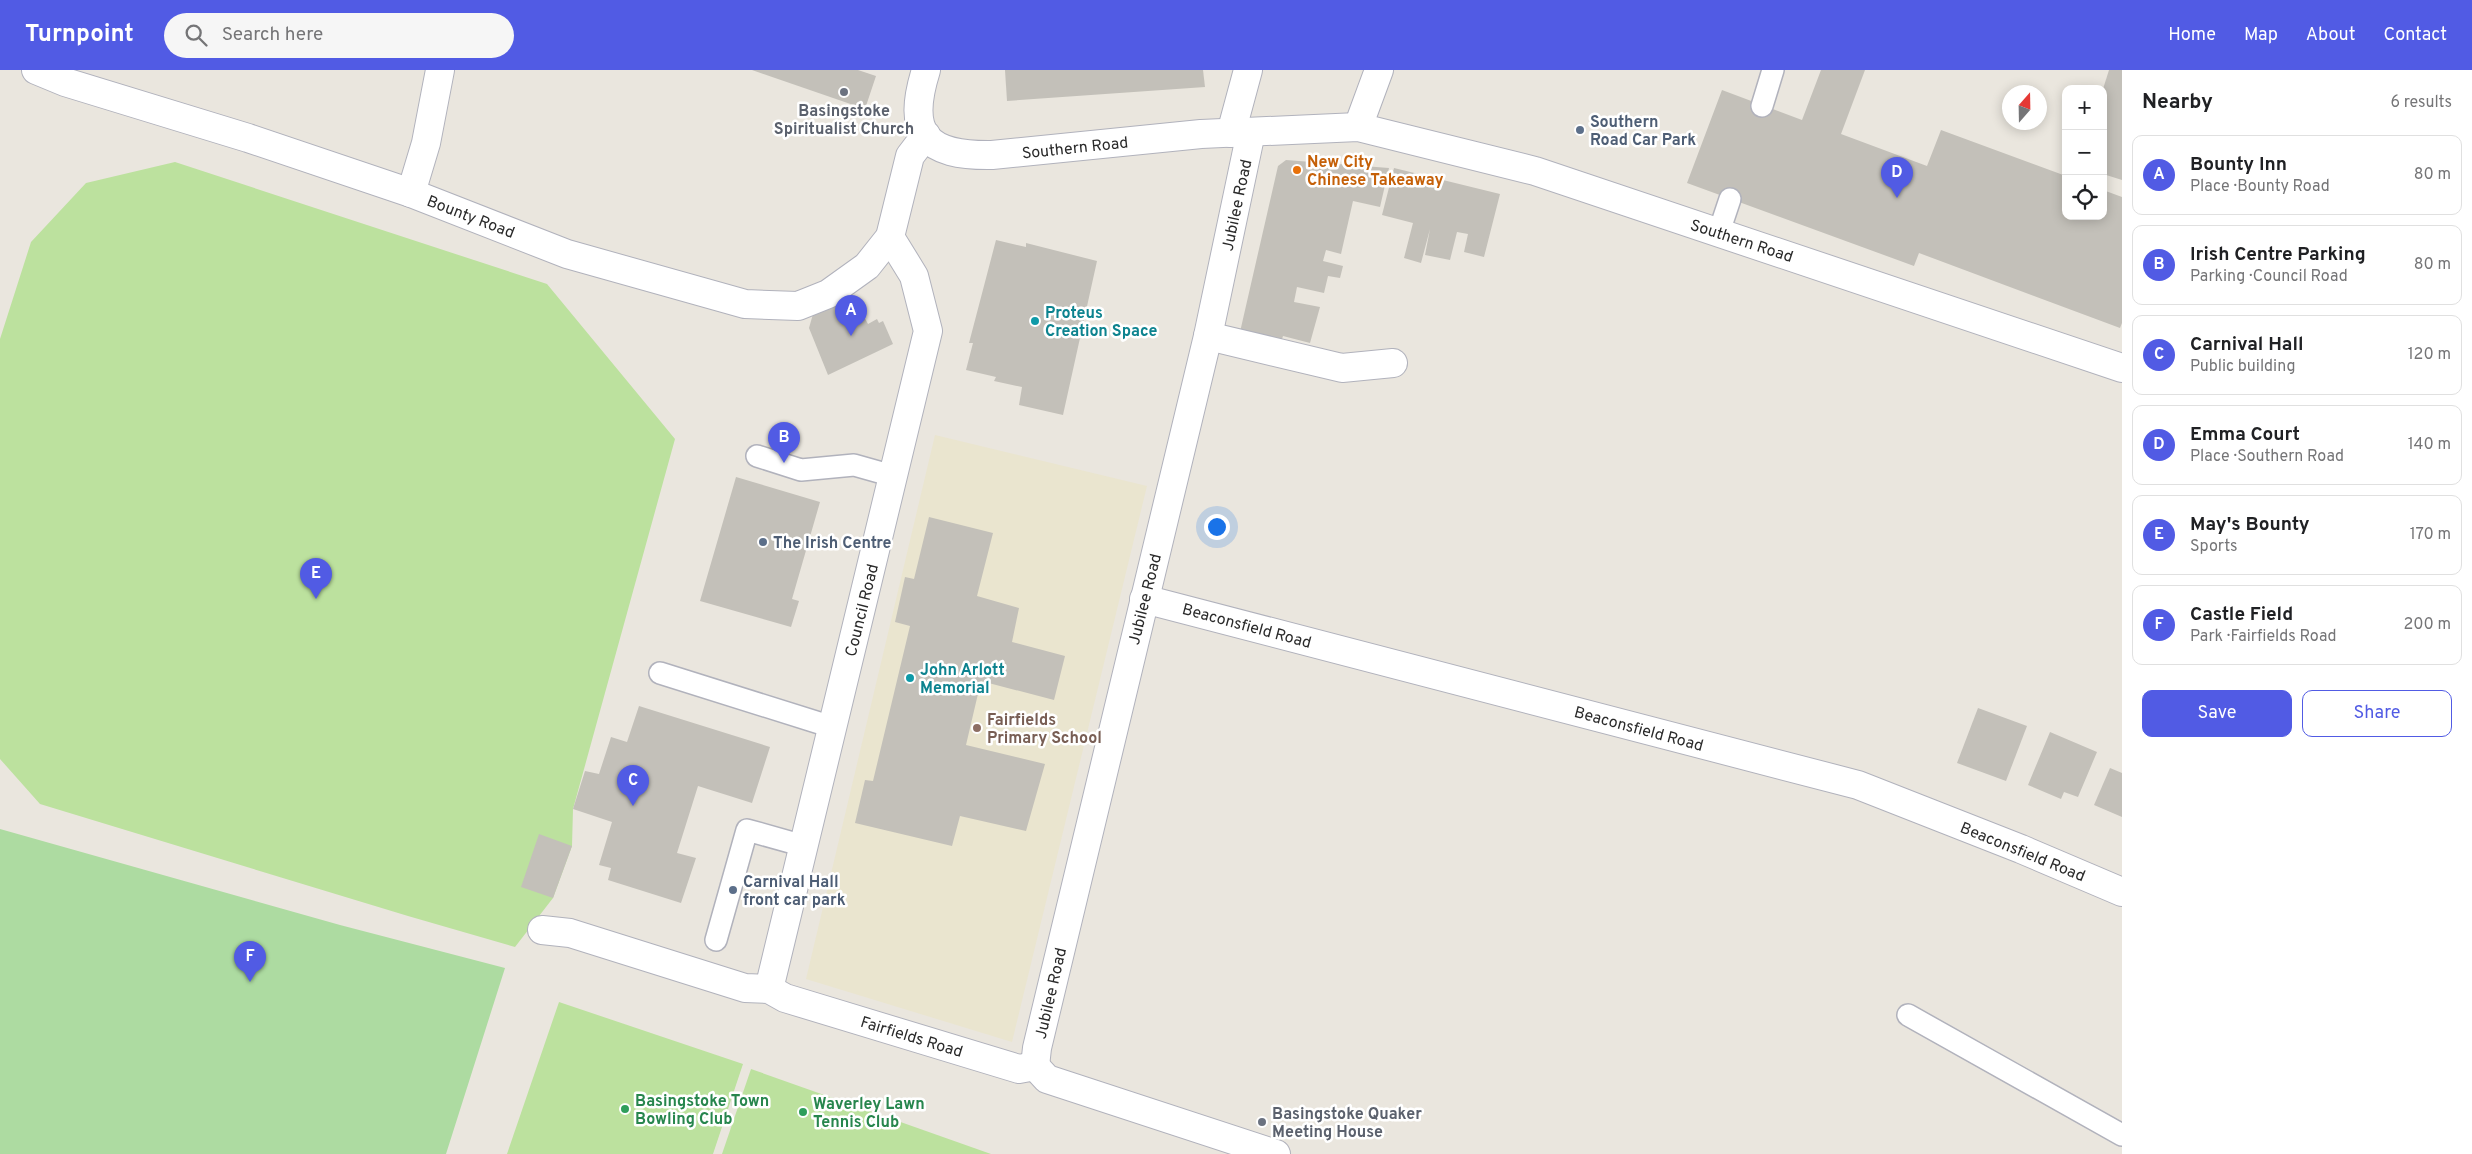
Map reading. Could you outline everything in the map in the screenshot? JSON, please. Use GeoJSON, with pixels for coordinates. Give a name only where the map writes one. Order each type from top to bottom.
{"type":"FeatureCollection","features":[{"type":"Feature","properties":{"kind":"street","name":"Bounty Road"},"geometry":{"type":"LineString","coordinates":[[36,70],[65,82],[248,138],[411,193],[567,254],[745,304],[798,306],[828,294],[867,266],[890,237]]}},
{"type":"Feature","properties":{"kind":"street"},"geometry":{"type":"LineString","coordinates":[[411,193],[426,143],[440,70]]}},
{"type":"Feature","properties":{"kind":"street"},"geometry":{"type":"LineString","coordinates":[[890,237],[910,156],[926,135],[917,120],[917,108],[918,96],[926,70]]}},
{"type":"Feature","properties":{"kind":"street"},"geometry":{"type":"LineString","coordinates":[[1241,132],[1248,70]]}},
{"type":"Feature","properties":{"kind":"street"},"geometry":{"type":"LineString","coordinates":[[1358,127],[1379,70]]}},
{"type":"Feature","properties":{"kind":"street","name":"Southern Road"},"geometry":{"type":"LineString","coordinates":[[926,135],[934,144],[946,151],[976,156],[1241,132],[1358,127],[1535,171],[2122,368]]}},
{"type":"Feature","properties":{"kind":"street","name":"Jubilee Road"},"geometry":{"type":"LineString","coordinates":[[1036,1066],[1037,1048],[1208,336],[1241,132]]}},
{"type":"Feature","properties":{"kind":"street","name":"Council Road"},"geometry":{"type":"LineString","coordinates":[[769,989],[928,331],[914,276],[890,237]]}},
{"type":"Feature","properties":{"kind":"street"},"geometry":{"type":"LineString","coordinates":[[1208,336],[1342,368],[1394,363]]}},
{"type":"Feature","properties":{"kind":"street","name":"Beaconsfield Road"},"geometry":{"type":"LineString","coordinates":[[1144,599],[1858,785],[2021,849],[2122,892]]}},
{"type":"Feature","properties":{"kind":"street","name":"Fairfields Road"},"geometry":{"type":"LineString","coordinates":[[542,930],[570,932],[745,988],[769,989],[785,998],[1019,1069],[1036,1066]]}},
{"type":"Feature","properties":{"kind":"street"},"geometry":{"type":"LineString","coordinates":[[1036,1066],[1047,1079],[1276,1154]]}},
{"type":"Feature","properties":{"kind":"lane"},"geometry":{"type":"LineString","coordinates":[[1762,106],[1774,70]]}},
{"type":"Feature","properties":{"kind":"lane"},"geometry":{"type":"LineString","coordinates":[[1719,232],[1730,199]]}},
{"type":"Feature","properties":{"kind":"lane"},"geometry":{"type":"LineString","coordinates":[[758,456],[801,470],[854,465],[893,476]]}},
{"type":"Feature","properties":{"kind":"lane"},"geometry":{"type":"LineString","coordinates":[[660,673],[832,727]]}},
{"type":"Feature","properties":{"kind":"lane"},"geometry":{"type":"LineString","coordinates":[[716,940],[747,830],[804,846]]}},
{"type":"Feature","properties":{"kind":"lane"},"geometry":{"type":"LineString","coordinates":[[1908,1015],[2122,1135]]}},
{"type":"Feature","properties":{"kind":"shaded area","name":"Fairfields Primary School"},"geometry":{"type":"Polygon","coordinates":[[[935,435],[1147,486],[1012,1042],[806,979],[935,435]]]}},
{"type":"Feature","properties":{"kind":"green space"},"geometry":{"type":"Polygon","coordinates":[[[175,162],[547,284],[675,439],[573,809],[572,846],[553,898],[515,947],[40,804],[0,759],[0,339],[31,242],[86,183],[175,162]]]}},
{"type":"Feature","properties":{"kind":"green space"},"geometry":{"type":"Polygon","coordinates":[[[0,829],[340,925],[505,968],[446,1154],[0,1154],[0,829]]]}},
{"type":"Feature","properties":{"kind":"green space","name":"Basingstoke Town Bowling Club"},"geometry":{"type":"Polygon","coordinates":[[[559,1002],[743,1064],[713,1154],[507,1154],[559,1002]]]}},
{"type":"Feature","properties":{"kind":"green space","name":"Waverley Lawn Tennis Club"},"geometry":{"type":"Polygon","coordinates":[[[751,1069],[991,1154],[722,1154],[751,1069]]]}},
{"type":"Feature","properties":{"kind":"building","name":"Basingstoke Spiritualist Church"},"geometry":{"type":"Polygon","coordinates":[[[752,70],[858,70],[876,76],[865,109],[752,70]]]}},
{"type":"Feature","properties":{"kind":"building"},"geometry":{"type":"Polygon","coordinates":[[[1005,70],[1203,70],[1205,87],[1007,101],[1005,70]]]}},
{"type":"Feature","properties":{"kind":"building"},"geometry":{"type":"Polygon","coordinates":[[[1821,70],[1865,70],[1841,134],[1927,166],[1941,130],[2062,175],[2062,220],[2107,220],[2107,191],[2122,197],[2122,323],[2120,328],[1919,253],[1914,266],[1687,183],[1722,90],[1802,120],[1821,70]]]}},
{"type":"Feature","properties":{"kind":"building"},"geometry":{"type":"Polygon","coordinates":[[[2109,70],[2122,70],[2122,180],[2107,175],[2107,85],[2104,85],[2109,70]]]}},
{"type":"Feature","properties":{"kind":"building"},"geometry":{"type":"Polygon","coordinates":[[[1286,160],[1389,168],[1380,207],[1353,201],[1341,254],[1326,250],[1323,261],[1343,266],[1340,278],[1328,276],[1324,293],[1297,287],[1294,302],[1320,307],[1310,343],[1283,336],[1281,342],[1240,332],[1278,166],[1286,160]]]}},
{"type":"Feature","properties":{"kind":"building"},"geometry":{"type":"Polygon","coordinates":[[[1394,168],[1500,194],[1484,257],[1464,252],[1468,234],[1457,232],[1450,260],[1425,255],[1430,229],[1421,263],[1404,258],[1413,223],[1382,215],[1394,168]]]}},
{"type":"Feature","properties":{"kind":"building"},"geometry":{"type":"Polygon","coordinates":[[[996,240],[1026,247],[1026,243],[1097,261],[1063,415],[1019,405],[1022,387],[994,381],[996,377],[966,370],[973,343],[969,343],[996,240]]]}},
{"type":"Feature","properties":{"kind":"building"},"geometry":{"type":"Polygon","coordinates":[[[853,296],[868,324],[877,319],[879,323],[883,321],[893,344],[828,375],[809,328],[813,314],[853,296]]]}},
{"type":"Feature","properties":{"kind":"building","name":"The Irish Centre"},"geometry":{"type":"Polygon","coordinates":[[[736,477],[820,502],[792,599],[799,601],[791,627],[700,601],[736,477]]]}},
{"type":"Feature","properties":{"kind":"building","name":"Fairfields Primary School"},"geometry":{"type":"Polygon","coordinates":[[[929,517],[993,533],[977,596],[1019,608],[1012,642],[1065,656],[1054,700],[981,681],[966,745],[1045,764],[1026,831],[960,816],[952,846],[855,823],[865,780],[873,781],[910,626],[895,622],[905,577],[914,579],[929,517]]]}},
{"type":"Feature","properties":{"kind":"building"},"geometry":{"type":"Polygon","coordinates":[[[639,706],[770,747],[752,803],[698,786],[677,853],[696,858],[681,903],[608,880],[611,868],[599,865],[612,822],[573,809],[585,771],[599,774],[611,737],[627,742],[639,706]]]}},
{"type":"Feature","properties":{"kind":"building"},"geometry":{"type":"Polygon","coordinates":[[[1978,708],[2027,726],[2006,781],[1957,763],[1978,708]]]}},
{"type":"Feature","properties":{"kind":"building"},"geometry":{"type":"Polygon","coordinates":[[[2050,732],[2097,752],[2078,797],[2064,792],[2061,799],[2028,785],[2050,732]]]}},
{"type":"Feature","properties":{"kind":"building"},"geometry":{"type":"Polygon","coordinates":[[[2110,768],[2122,773],[2122,817],[2094,805],[2110,768]]]}},
{"type":"Feature","properties":{"kind":"building"},"geometry":{"type":"Polygon","coordinates":[[[539,834],[572,846],[553,898],[521,887],[539,834]]]}},
{"type":"Feature","properties":{"kind":"place","name":"Basingstoke Spiritualist Church"},"geometry":{"type":"Point","coordinates":[844,92]}},
{"type":"Feature","properties":{"kind":"place","name":"Southern Road Car Park"},"geometry":{"type":"Point","coordinates":[1580,130]}},
{"type":"Feature","properties":{"kind":"place","name":"New City Chinese Takeaway"},"geometry":{"type":"Point","coordinates":[1297,170]}},
{"type":"Feature","properties":{"kind":"place","name":"Emma Court"},"geometry":{"type":"Point","coordinates":[1897,198]}},
{"type":"Feature","properties":{"kind":"place","name":"Proteus Creation Space"},"geometry":{"type":"Point","coordinates":[1035,321]}},
{"type":"Feature","properties":{"kind":"place","name":"Bounty Inn"},"geometry":{"type":"Point","coordinates":[851,336]}},
{"type":"Feature","properties":{"kind":"place","name":"Irish Centre Parking"},"geometry":{"type":"Point","coordinates":[784,463]}},
{"type":"Feature","properties":{"kind":"place","name":"The Irish Centre"},"geometry":{"type":"Point","coordinates":[763,542]}},
{"type":"Feature","properties":{"kind":"place","name":"May's Bounty"},"geometry":{"type":"Point","coordinates":[316,599]}},
{"type":"Feature","properties":{"kind":"place","name":"John Arlott Memorial"},"geometry":{"type":"Point","coordinates":[910,678]}},
{"type":"Feature","properties":{"kind":"place","name":"Fairfields Primary School"},"geometry":{"type":"Point","coordinates":[977,728]}},
{"type":"Feature","properties":{"kind":"place","name":"Carnival Hall"},"geometry":{"type":"Point","coordinates":[633,806]}},
{"type":"Feature","properties":{"kind":"place","name":"Carnival Hall front car park"},"geometry":{"type":"Point","coordinates":[733,890]}},
{"type":"Feature","properties":{"kind":"place","name":"Castle Field"},"geometry":{"type":"Point","coordinates":[250,982]}},
{"type":"Feature","properties":{"kind":"place","name":"Basingstoke Town Bowling Club"},"geometry":{"type":"Point","coordinates":[625,1109]}},
{"type":"Feature","properties":{"kind":"place","name":"Waverley Lawn Tennis Club"},"geometry":{"type":"Point","coordinates":[803,1112]}},
{"type":"Feature","properties":{"kind":"place","name":"Basingstoke Quaker Meeting House"},"geometry":{"type":"Point","coordinates":[1262,1122]}}]}
